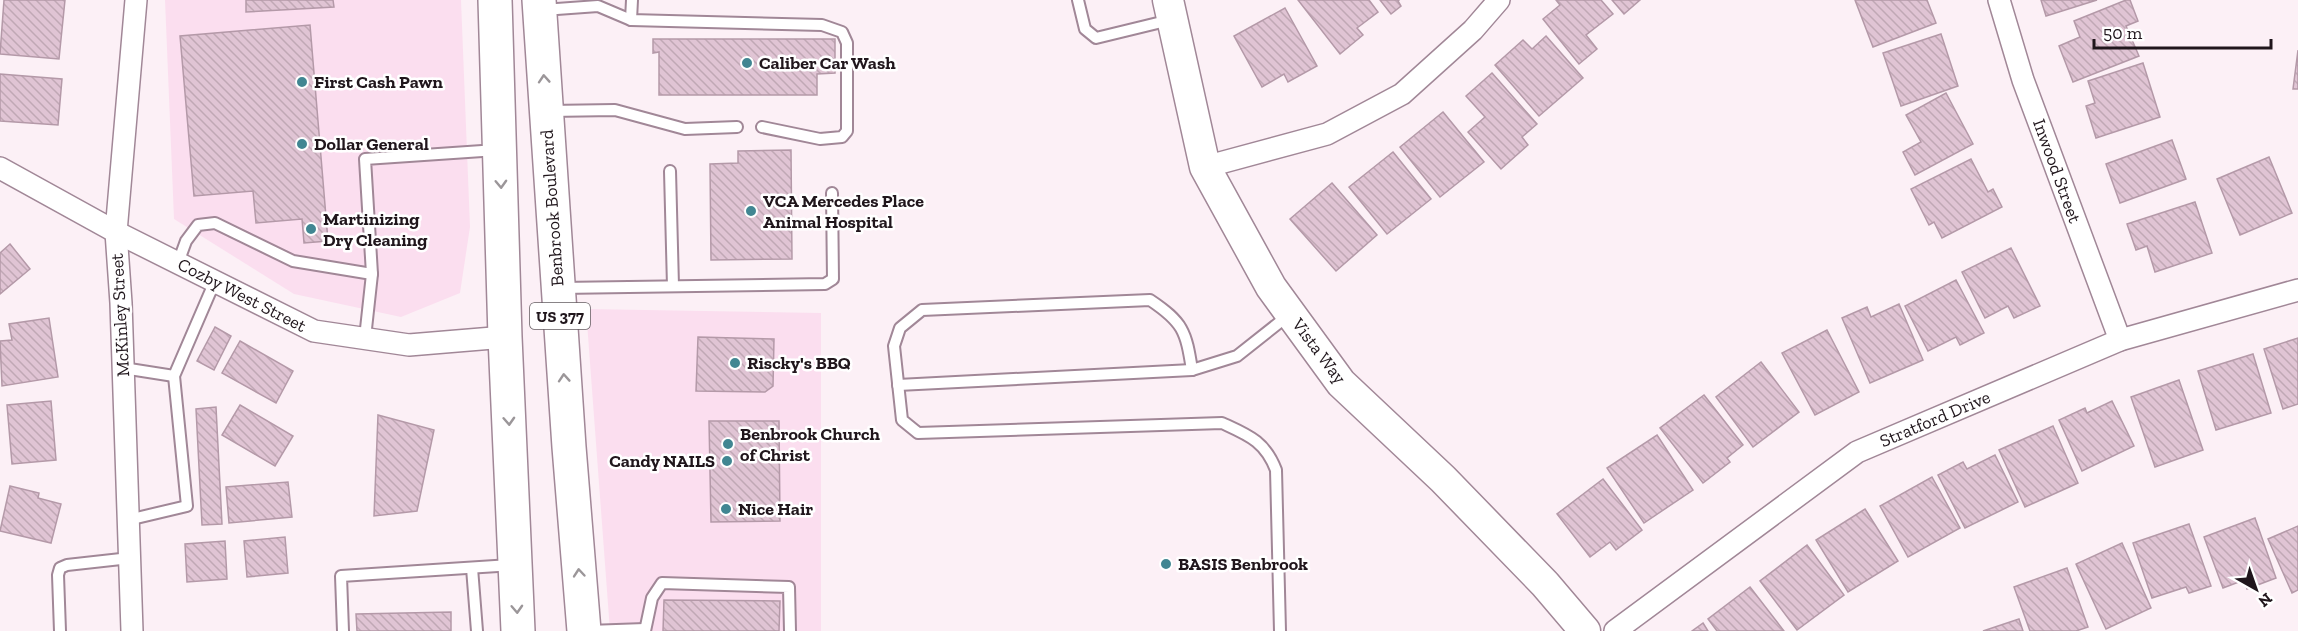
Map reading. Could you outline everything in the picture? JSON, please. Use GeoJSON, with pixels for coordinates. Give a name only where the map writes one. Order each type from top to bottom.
{"type":"FeatureCollection","features":[{"type":"Feature","properties":{"kind":"highway","name":"US 377"},"geometry":{"type":"LineString","coordinates":[[495,0],[505,337],[518,631]]}},
{"type":"Feature","properties":{"kind":"highway","name":"Benbrook Boulevard"},"geometry":{"type":"LineString","coordinates":[[539,5],[584,631]]}},
{"type":"Feature","properties":{"kind":"street","name":"McKinley Street"},"geometry":{"type":"LineString","coordinates":[[132,631],[116,232],[136,0]]}},
{"type":"Feature","properties":{"kind":"street"},"geometry":{"type":"LineString","coordinates":[[1205,167],[1327,134],[1402,94],[1473,30],[1499,0]]}},
{"type":"Feature","properties":{"kind":"street","name":"Inwood Street"},"geometry":{"type":"LineString","coordinates":[[1999,0],[2023,80],[2120,340]]}},
{"type":"Feature","properties":{"kind":"street","name":"Vista Way"},"geometry":{"type":"LineString","coordinates":[[1170,10],[1205,167],[1271,287],[1341,383],[1451,487],[1545,584],[1585,631]]}},
{"type":"Feature","properties":{"kind":"street","name":"Cozby West Street"},"geometry":{"type":"LineString","coordinates":[[0,168],[116,232],[314,331],[409,345],[505,337]]}},
{"type":"Feature","properties":{"kind":"street","name":"Stratford Drive"},"geometry":{"type":"LineString","coordinates":[[1615,631],[1857,452],[2120,340],[2298,290]]}},
{"type":"Feature","properties":{"kind":"lane"},"geometry":{"type":"LineString","coordinates":[[631,20],[632,0]]}},
{"type":"Feature","properties":{"kind":"lane"},"geometry":{"type":"LineString","coordinates":[[1078,0],[1085,29],[1096,38],[1170,10]]}},
{"type":"Feature","properties":{"kind":"lane"},"geometry":{"type":"LineString","coordinates":[[539,5],[598,6],[631,20],[822,25],[842,33],[847,43],[847,131],[842,137],[820,139],[762,127]]}},
{"type":"Feature","properties":{"kind":"lane"},"geometry":{"type":"LineString","coordinates":[[546,111],[615,110],[686,129],[737,127]]}},
{"type":"Feature","properties":{"kind":"lane"},"geometry":{"type":"LineString","coordinates":[[365,339],[372,274],[365,159],[500,150]]}},
{"type":"Feature","properties":{"kind":"lane"},"geometry":{"type":"LineString","coordinates":[[670,171],[674,286]]}},
{"type":"Feature","properties":{"kind":"lane"},"geometry":{"type":"LineString","coordinates":[[558,288],[825,284],[833,279],[832,193]]}},
{"type":"Feature","properties":{"kind":"lane"},"geometry":{"type":"LineString","coordinates":[[178,263],[186,241],[198,225],[215,224],[293,261],[372,274]]}},
{"type":"Feature","properties":{"kind":"lane"},"geometry":{"type":"LineString","coordinates":[[128,520],[187,507],[174,376],[215,281]]}},
{"type":"Feature","properties":{"kind":"lane"},"geometry":{"type":"LineString","coordinates":[[1192,370],[1187,340],[1173,315],[1150,300],[922,310],[900,328],[894,346],[902,420],[918,433],[1222,423],[1251,436],[1270,454],[1276,470],[1280,631]]}},
{"type":"Feature","properties":{"kind":"lane"},"geometry":{"type":"LineString","coordinates":[[898,385],[1192,370],[1237,356],[1291,314]]}},
{"type":"Feature","properties":{"kind":"lane"},"geometry":{"type":"LineString","coordinates":[[123,368],[174,376]]}},
{"type":"Feature","properties":{"kind":"lane"},"geometry":{"type":"LineString","coordinates":[[60,631],[58,575],[60,568],[67,565],[130,558]]}},
{"type":"Feature","properties":{"kind":"lane"},"geometry":{"type":"LineString","coordinates":[[343,631],[341,576],[515,565]]}},
{"type":"Feature","properties":{"kind":"lane"},"geometry":{"type":"LineString","coordinates":[[472,568],[477,631]]}},
{"type":"Feature","properties":{"kind":"lane"},"geometry":{"type":"LineString","coordinates":[[584,631],[645,630],[652,598],[662,583],[789,587],[790,631]]}},
{"type":"Feature","properties":{"kind":"shaded area"},"geometry":{"type":"Polygon","coordinates":[[[165,0],[461,0],[470,227],[460,293],[401,317],[294,294],[174,219],[165,0]]]}},
{"type":"Feature","properties":{"kind":"shaded area"},"geometry":{"type":"Polygon","coordinates":[[[586,309],[821,313],[821,631],[610,631],[586,309]]]}},
{"type":"Feature","properties":{"kind":"building"},"geometry":{"type":"Polygon","coordinates":[[[4,0],[65,0],[59,59],[0,54],[4,0]]]}},
{"type":"Feature","properties":{"kind":"building"},"geometry":{"type":"Polygon","coordinates":[[[246,0],[333,0],[334,7],[246,12],[246,0]]]}},
{"type":"Feature","properties":{"kind":"building"},"geometry":{"type":"Polygon","coordinates":[[[1298,0],[1369,0],[1378,12],[1357,28],[1363,35],[1340,54],[1298,0]]]}},
{"type":"Feature","properties":{"kind":"building"},"geometry":{"type":"Polygon","coordinates":[[[1380,0],[1399,0],[1401,6],[1391,14],[1380,0]]]}},
{"type":"Feature","properties":{"kind":"building"},"geometry":{"type":"Polygon","coordinates":[[[1556,0],[1601,0],[1613,14],[1586,35],[1597,49],[1579,64],[1543,19],[1560,5],[1556,0]]]}},
{"type":"Feature","properties":{"kind":"building"},"geometry":{"type":"Polygon","coordinates":[[[1612,0],[1640,0],[1624,14],[1612,0]]]}},
{"type":"Feature","properties":{"kind":"building"},"geometry":{"type":"Polygon","coordinates":[[[1855,0],[1927,0],[1936,23],[1873,47],[1855,0]]]}},
{"type":"Feature","properties":{"kind":"building"},"geometry":{"type":"Polygon","coordinates":[[[2041,0],[2097,0],[2046,16],[2041,0]]]}},
{"type":"Feature","properties":{"kind":"building"},"geometry":{"type":"Polygon","coordinates":[[[2130,0],[2138,21],[2126,26],[2139,56],[2073,82],[2059,46],[2080,37],[2074,21],[2130,0]]]}},
{"type":"Feature","properties":{"kind":"building"},"geometry":{"type":"Polygon","coordinates":[[[1285,8],[1317,66],[1288,82],[1284,74],[1262,87],[1234,36],[1285,8]]]}},
{"type":"Feature","properties":{"kind":"building"},"geometry":{"type":"Polygon","coordinates":[[[310,25],[328,241],[304,243],[302,219],[256,223],[253,191],[194,196],[180,36],[310,25]]]}},
{"type":"Feature","properties":{"kind":"building"},"geometry":{"type":"Polygon","coordinates":[[[1941,34],[1958,86],[1901,106],[1883,53],[1941,34]]]}},
{"type":"Feature","properties":{"kind":"building"},"geometry":{"type":"Polygon","coordinates":[[[1546,36],[1583,78],[1539,116],[1495,65],[1523,40],[1532,49],[1546,36]]]}},
{"type":"Feature","properties":{"kind":"building","name":"Caliber Car Wash"},"geometry":{"type":"Polygon","coordinates":[[[653,39],[835,39],[835,73],[817,74],[817,95],[659,95],[659,52],[653,53],[653,39]]]}},
{"type":"Feature","properties":{"kind":"building"},"geometry":{"type":"Polygon","coordinates":[[[2298,50],[2298,89],[2293,89],[2298,50]]]}},
{"type":"Feature","properties":{"kind":"building"},"geometry":{"type":"Polygon","coordinates":[[[2143,63],[2160,117],[2096,138],[2086,106],[2095,103],[2088,81],[2143,63]]]}},
{"type":"Feature","properties":{"kind":"building"},"geometry":{"type":"Polygon","coordinates":[[[1492,73],[1537,124],[1522,137],[1528,145],[1501,169],[1468,132],[1485,117],[1466,96],[1492,73]]]}},
{"type":"Feature","properties":{"kind":"building"},"geometry":{"type":"Polygon","coordinates":[[[0,74],[62,79],[58,125],[0,121],[0,74]]]}},
{"type":"Feature","properties":{"kind":"building"},"geometry":{"type":"Polygon","coordinates":[[[1946,93],[1973,144],[1915,175],[1903,152],[1921,142],[1906,115],[1946,93]]]}},
{"type":"Feature","properties":{"kind":"building"},"geometry":{"type":"Polygon","coordinates":[[[1443,112],[1484,162],[1440,197],[1400,147],[1443,112]]]}},
{"type":"Feature","properties":{"kind":"building"},"geometry":{"type":"Polygon","coordinates":[[[2172,140],[2186,179],[2120,203],[2106,164],[2172,140]]]}},
{"type":"Feature","properties":{"kind":"building","name":"VCA Mercedes Place Animal Hospital"},"geometry":{"type":"Polygon","coordinates":[[[791,150],[792,259],[711,260],[710,164],[738,163],[738,151],[791,150]]]}},
{"type":"Feature","properties":{"kind":"building"},"geometry":{"type":"Polygon","coordinates":[[[1393,152],[1431,199],[1387,234],[1349,187],[1393,152]]]}},
{"type":"Feature","properties":{"kind":"building"},"geometry":{"type":"Polygon","coordinates":[[[2269,157],[2292,213],[2240,235],[2217,179],[2269,157]]]}},
{"type":"Feature","properties":{"kind":"building"},"geometry":{"type":"Polygon","coordinates":[[[1971,159],[1988,192],[1993,189],[2002,207],[1942,238],[1934,222],[1929,225],[1911,189],[1971,159]]]}},
{"type":"Feature","properties":{"kind":"building"},"geometry":{"type":"Polygon","coordinates":[[[1332,183],[1377,235],[1336,271],[1290,219],[1332,183]]]}},
{"type":"Feature","properties":{"kind":"building"},"geometry":{"type":"Polygon","coordinates":[[[2195,202],[2212,253],[2155,272],[2147,246],[2136,250],[2127,224],[2195,202]]]}},
{"type":"Feature","properties":{"kind":"building"},"geometry":{"type":"Polygon","coordinates":[[[10,244],[30,269],[0,294],[0,253],[10,244]]]}},
{"type":"Feature","properties":{"kind":"building"},"geometry":{"type":"Polygon","coordinates":[[[2011,248],[2040,306],[2014,318],[2008,306],[1985,318],[1962,272],[2011,248]]]}},
{"type":"Feature","properties":{"kind":"building"},"geometry":{"type":"Polygon","coordinates":[[[1956,280],[1984,333],[1960,345],[1956,337],[1928,351],[1905,306],[1956,280]]]}},
{"type":"Feature","properties":{"kind":"building"},"geometry":{"type":"Polygon","coordinates":[[[1899,304],[1923,360],[1870,383],[1842,318],[1867,307],[1871,317],[1899,304]]]}},
{"type":"Feature","properties":{"kind":"building"},"geometry":{"type":"Polygon","coordinates":[[[49,318],[58,377],[2,386],[0,341],[12,340],[9,324],[49,318]]]}},
{"type":"Feature","properties":{"kind":"building"},"geometry":{"type":"Polygon","coordinates":[[[215,327],[231,336],[214,370],[197,361],[215,327]]]}},
{"type":"Feature","properties":{"kind":"building"},"geometry":{"type":"Polygon","coordinates":[[[1827,330],[1859,392],[1815,415],[1782,353],[1827,330]]]}},
{"type":"Feature","properties":{"kind":"building","name":"Riscky's BBQ"},"geometry":{"type":"Polygon","coordinates":[[[698,337],[774,339],[773,386],[765,392],[696,391],[698,337]]]}},
{"type":"Feature","properties":{"kind":"building"},"geometry":{"type":"Polygon","coordinates":[[[2298,338],[2298,404],[2283,409],[2264,349],[2298,338]]]}},
{"type":"Feature","properties":{"kind":"building"},"geometry":{"type":"Polygon","coordinates":[[[240,341],[293,371],[276,403],[222,373],[240,341]]]}},
{"type":"Feature","properties":{"kind":"building"},"geometry":{"type":"Polygon","coordinates":[[[2253,354],[2271,413],[2216,430],[2198,371],[2253,354]]]}},
{"type":"Feature","properties":{"kind":"building"},"geometry":{"type":"Polygon","coordinates":[[[1761,362],[1799,412],[1753,447],[1716,397],[1761,362]]]}},
{"type":"Feature","properties":{"kind":"building"},"geometry":{"type":"Polygon","coordinates":[[[2179,380],[2203,450],[2155,467],[2131,397],[2179,380]]]}},
{"type":"Feature","properties":{"kind":"building"},"geometry":{"type":"Polygon","coordinates":[[[1704,395],[1743,445],[1727,458],[1730,462],[1703,483],[1660,428],[1704,395]]]}},
{"type":"Feature","properties":{"kind":"building"},"geometry":{"type":"Polygon","coordinates":[[[51,401],[56,460],[12,464],[7,405],[51,401]]]}},
{"type":"Feature","properties":{"kind":"building"},"geometry":{"type":"Polygon","coordinates":[[[2112,401],[2134,446],[2082,471],[2059,420],[2085,408],[2087,413],[2112,401]]]}},
{"type":"Feature","properties":{"kind":"building"},"geometry":{"type":"Polygon","coordinates":[[[240,405],[293,436],[275,466],[222,435],[240,405]]]}},
{"type":"Feature","properties":{"kind":"building"},"geometry":{"type":"Polygon","coordinates":[[[216,407],[222,524],[202,525],[196,409],[216,407]]]}},
{"type":"Feature","properties":{"kind":"building"},"geometry":{"type":"Polygon","coordinates":[[[378,415],[434,430],[417,511],[374,516],[378,415]]]}},
{"type":"Feature","properties":{"kind":"building"},"geometry":{"type":"Polygon","coordinates":[[[709,421],[779,421],[780,521],[711,522],[709,421]]]}},
{"type":"Feature","properties":{"kind":"building"},"geometry":{"type":"Polygon","coordinates":[[[2053,426],[2078,483],[2025,507],[1999,450],[2053,426]]]}},
{"type":"Feature","properties":{"kind":"building"},"geometry":{"type":"Polygon","coordinates":[[[1657,435],[1693,490],[1644,523],[1607,468],[1657,435]]]}},
{"type":"Feature","properties":{"kind":"building"},"geometry":{"type":"Polygon","coordinates":[[[1995,455],[2018,502],[1965,528],[1938,475],[1963,462],[1967,469],[1995,455]]]}},
{"type":"Feature","properties":{"kind":"building"},"geometry":{"type":"Polygon","coordinates":[[[1932,477],[1960,528],[1908,557],[1880,506],[1932,477]]]}},
{"type":"Feature","properties":{"kind":"building"},"geometry":{"type":"Polygon","coordinates":[[[1603,479],[1642,530],[1616,550],[1610,542],[1590,557],[1557,514],[1603,479]]]}},
{"type":"Feature","properties":{"kind":"building"},"geometry":{"type":"Polygon","coordinates":[[[288,482],[292,517],[229,523],[226,487],[288,482]]]}},
{"type":"Feature","properties":{"kind":"building"},"geometry":{"type":"Polygon","coordinates":[[[10,486],[39,493],[38,498],[61,504],[51,543],[0,531],[10,486]]]}},
{"type":"Feature","properties":{"kind":"building"},"geometry":{"type":"Polygon","coordinates":[[[1865,509],[1898,561],[1848,592],[1816,540],[1865,509]]]}},
{"type":"Feature","properties":{"kind":"building"},"geometry":{"type":"Polygon","coordinates":[[[2255,518],[2276,578],[2247,589],[2244,580],[2223,588],[2204,537],[2255,518]]]}},
{"type":"Feature","properties":{"kind":"building"},"geometry":{"type":"Polygon","coordinates":[[[2189,524],[2211,586],[2189,593],[2186,587],[2152,598],[2133,543],[2189,524]]]}},
{"type":"Feature","properties":{"kind":"building"},"geometry":{"type":"Polygon","coordinates":[[[2298,526],[2298,590],[2292,593],[2268,539],[2298,526]]]}},
{"type":"Feature","properties":{"kind":"building"},"geometry":{"type":"Polygon","coordinates":[[[285,537],[288,573],[247,577],[244,541],[285,537]]]}},
{"type":"Feature","properties":{"kind":"building"},"geometry":{"type":"Polygon","coordinates":[[[225,541],[227,579],[187,582],[185,544],[225,541]]]}},
{"type":"Feature","properties":{"kind":"building"},"geometry":{"type":"Polygon","coordinates":[[[2122,543],[2151,608],[2106,629],[2076,564],[2122,543]]]}},
{"type":"Feature","properties":{"kind":"building"},"geometry":{"type":"Polygon","coordinates":[[[1807,545],[1844,595],[1797,630],[1760,581],[1807,545]]]}},
{"type":"Feature","properties":{"kind":"building"},"geometry":{"type":"Polygon","coordinates":[[[2067,568],[2088,627],[2076,631],[2030,631],[2014,587],[2067,568]]]}},
{"type":"Feature","properties":{"kind":"building"},"geometry":{"type":"Polygon","coordinates":[[[1750,587],[1784,631],[1717,631],[1708,619],[1750,587]]]}},
{"type":"Feature","properties":{"kind":"building"},"geometry":{"type":"Polygon","coordinates":[[[664,600],[780,601],[779,631],[663,631],[664,600]]]}},
{"type":"Feature","properties":{"kind":"building"},"geometry":{"type":"Polygon","coordinates":[[[451,612],[451,631],[357,631],[356,614],[451,612]]]}},
{"type":"Feature","properties":{"kind":"building"},"geometry":{"type":"Polygon","coordinates":[[[2019,619],[2023,631],[1983,631],[2019,619]]]}},
{"type":"Feature","properties":{"kind":"building"},"geometry":{"type":"Polygon","coordinates":[[[1703,623],[1708,631],[1692,631],[1703,623]]]}},
{"type":"Feature","properties":{"kind":"place","name":"Caliber Car Wash"},"geometry":{"type":"Point","coordinates":[747,63]}},
{"type":"Feature","properties":{"kind":"place","name":"First Cash Pawn"},"geometry":{"type":"Point","coordinates":[302,82]}},
{"type":"Feature","properties":{"kind":"place","name":"Dollar General"},"geometry":{"type":"Point","coordinates":[302,144]}},
{"type":"Feature","properties":{"kind":"place","name":"VCA Mercedes Place Animal Hospital"},"geometry":{"type":"Point","coordinates":[751,211]}},
{"type":"Feature","properties":{"kind":"place","name":"Martinizing Dry Cleaning"},"geometry":{"type":"Point","coordinates":[311,229]}},
{"type":"Feature","properties":{"kind":"place","name":"Riscky's BBQ"},"geometry":{"type":"Point","coordinates":[735,363]}},
{"type":"Feature","properties":{"kind":"place","name":"Benbrook Church of Christ"},"geometry":{"type":"Point","coordinates":[728,444]}},
{"type":"Feature","properties":{"kind":"place","name":"Candy NAILS"},"geometry":{"type":"Point","coordinates":[727,461]}},
{"type":"Feature","properties":{"kind":"place","name":"Nice Hair"},"geometry":{"type":"Point","coordinates":[726,509]}},
{"type":"Feature","properties":{"kind":"place","name":"BASIS Benbrook"},"geometry":{"type":"Point","coordinates":[1166,564]}}]}
